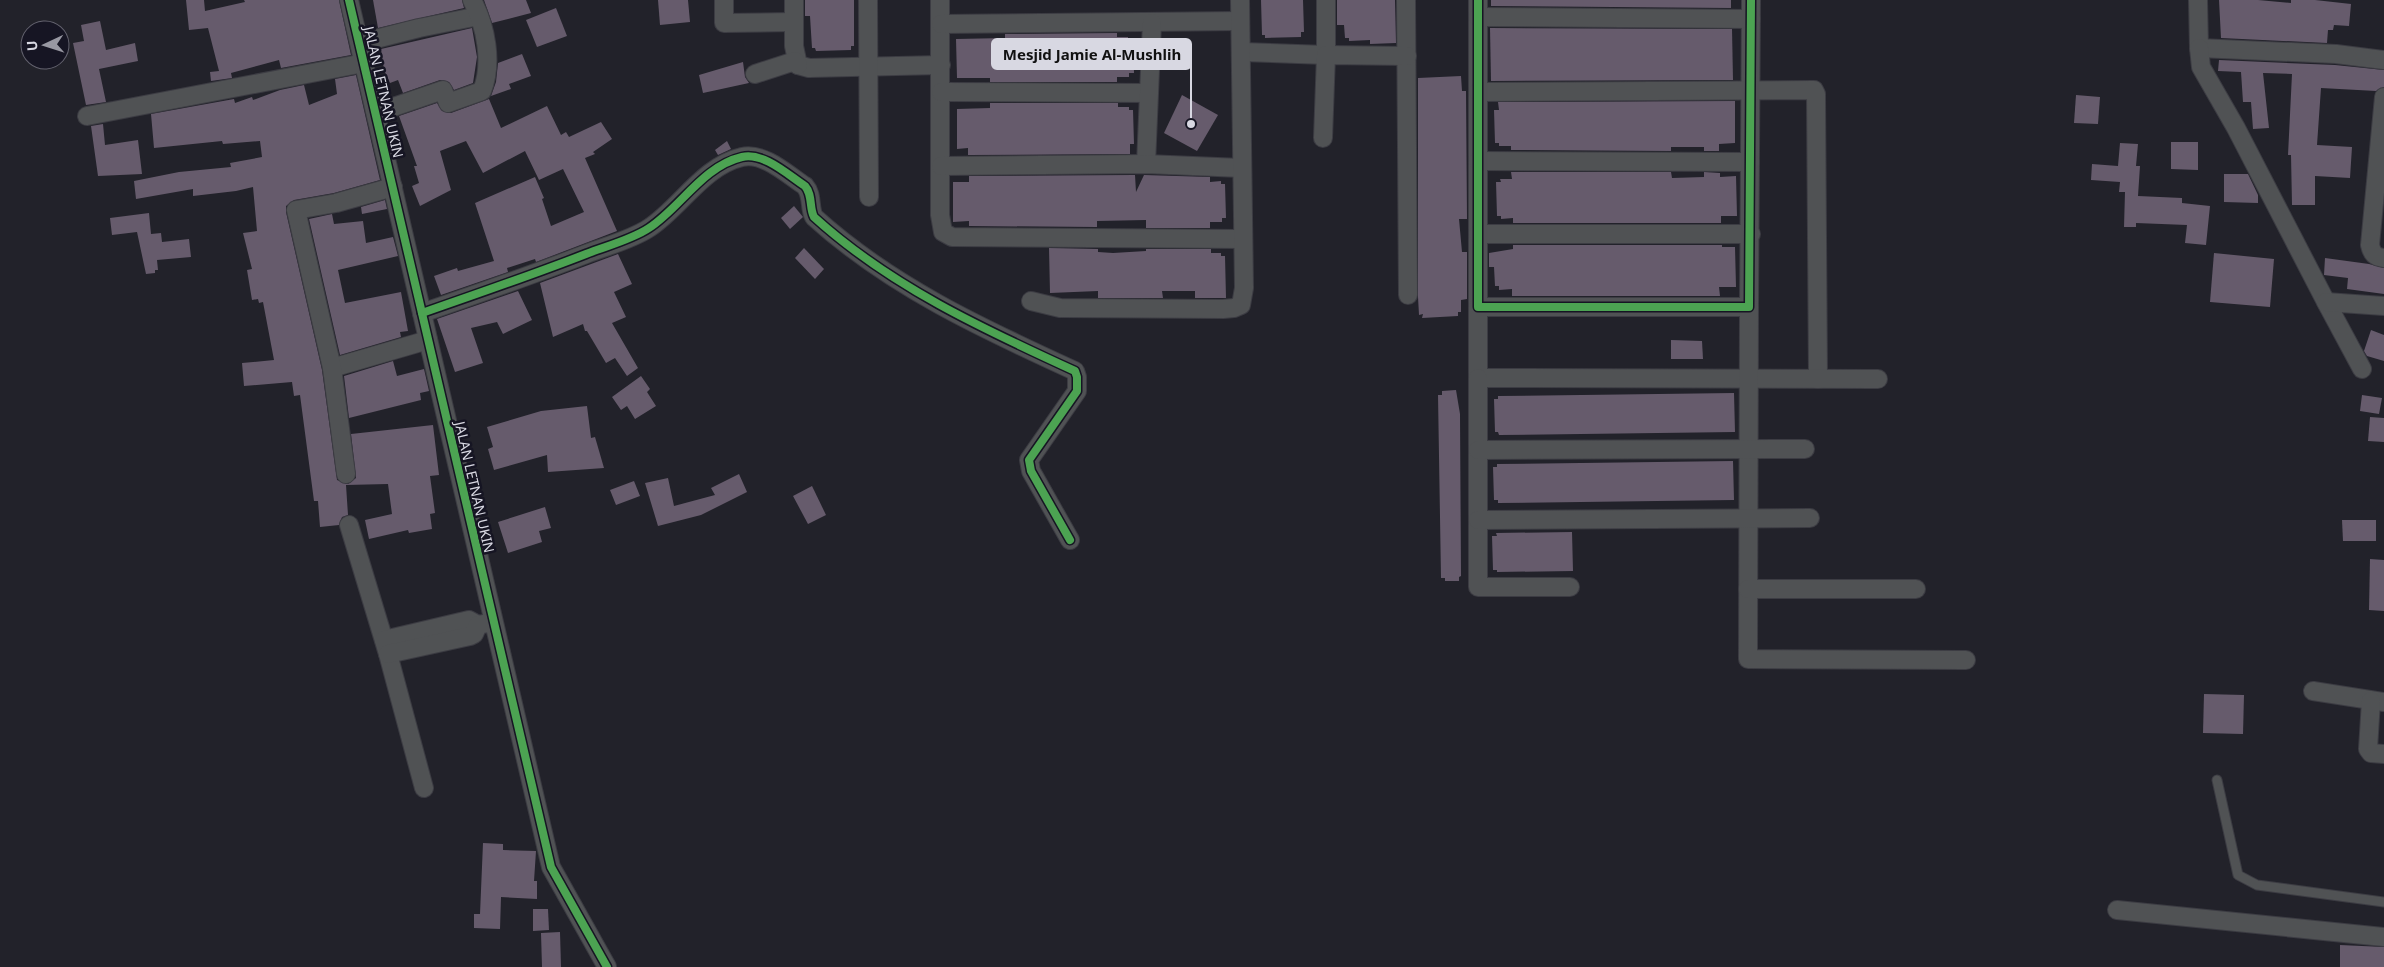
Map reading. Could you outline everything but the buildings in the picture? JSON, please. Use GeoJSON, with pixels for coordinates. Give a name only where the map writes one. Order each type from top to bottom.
{"type":"FeatureCollection","features":[{"type":"Feature","properties":{"kind":"street","name":"JALAN LETNAN UKIN"},"geometry":{"type":"LineString","coordinates":[[349,0],[428,340],[486,623],[551,868],[607,967]]}},
{"type":"Feature","properties":{"kind":"street"},"geometry":{"type":"LineString","coordinates":[[724,0],[724,23],[794,22]]}},
{"type":"Feature","properties":{"kind":"street"},"geometry":{"type":"LineString","coordinates":[[794,0],[794,46],[798,65]]}},
{"type":"Feature","properties":{"kind":"street"},"geometry":{"type":"LineString","coordinates":[[868,0],[869,197]]}},
{"type":"Feature","properties":{"kind":"street"},"geometry":{"type":"LineString","coordinates":[[940,0],[941,225],[943,232],[952,237],[1242,239]]}},
{"type":"Feature","properties":{"kind":"street"},"geometry":{"type":"LineString","coordinates":[[1030,301],[1060,308],[1234,308],[1241,305],[1243,297],[1240,0]]}},
{"type":"Feature","properties":{"kind":"street"},"geometry":{"type":"LineString","coordinates":[[1323,138],[1326,0]]}},
{"type":"Feature","properties":{"kind":"street"},"geometry":{"type":"LineString","coordinates":[[1406,0],[1408,295]]}},
{"type":"Feature","properties":{"kind":"street"},"geometry":{"type":"LineString","coordinates":[[1750,0],[1748,658],[1966,660]]}},
{"type":"Feature","properties":{"kind":"street"},"geometry":{"type":"LineString","coordinates":[[2198,0],[2201,67],[2236,128],[2362,368]]}},
{"type":"Feature","properties":{"kind":"street"},"geometry":{"type":"LineString","coordinates":[[360,43],[419,28],[475,8],[486,38],[486,80],[482,92],[448,103],[443,90],[376,113]]}},
{"type":"Feature","properties":{"kind":"street"},"geometry":{"type":"LineString","coordinates":[[1570,587],[1478,587],[1478,9],[1750,19]]}},
{"type":"Feature","properties":{"kind":"street"},"geometry":{"type":"LineString","coordinates":[[941,24],[1240,21]]}},
{"type":"Feature","properties":{"kind":"street"},"geometry":{"type":"LineString","coordinates":[[1146,164],[1152,23]]}},
{"type":"Feature","properties":{"kind":"street"},"geometry":{"type":"LineString","coordinates":[[2199,48],[2336,54],[2384,60]]}},
{"type":"Feature","properties":{"kind":"street"},"geometry":{"type":"LineString","coordinates":[[1242,52],[1407,56]]}},
{"type":"Feature","properties":{"kind":"street"},"geometry":{"type":"LineString","coordinates":[[755,74],[795,61],[798,65],[809,68],[940,65]]}},
{"type":"Feature","properties":{"kind":"street"},"geometry":{"type":"LineString","coordinates":[[87,116],[364,63]]}},
{"type":"Feature","properties":{"kind":"street"},"geometry":{"type":"LineString","coordinates":[[1478,92],[1814,90],[1816,94],[1818,378]]}},
{"type":"Feature","properties":{"kind":"street"},"geometry":{"type":"LineString","coordinates":[[941,92],[1148,93]]}},
{"type":"Feature","properties":{"kind":"street"},"geometry":{"type":"LineString","coordinates":[[2384,97],[2380,186],[2370,245],[2371,252],[2377,257],[2384,258]]}},
{"type":"Feature","properties":{"kind":"street"},"geometry":{"type":"LineString","coordinates":[[422,314],[551,267],[649,228],[696,184],[718,168],[741,157],[751,156],[761,159],[808,189],[814,217],[844,244],[899,281],[980,328],[1075,372],[1078,377],[1077,391],[1029,460],[1031,471],[1070,540]]}},
{"type":"Feature","properties":{"kind":"street"},"geometry":{"type":"LineString","coordinates":[[1478,162],[1750,162]]}},
{"type":"Feature","properties":{"kind":"street"},"geometry":{"type":"LineString","coordinates":[[941,166],[1146,164],[1241,168]]}},
{"type":"Feature","properties":{"kind":"street"},"geometry":{"type":"LineString","coordinates":[[346,474],[332,368],[296,210],[336,203],[393,187]]}},
{"type":"Feature","properties":{"kind":"street"},"geometry":{"type":"LineString","coordinates":[[1478,234],[1750,234]]}},
{"type":"Feature","properties":{"kind":"street"},"geometry":{"type":"LineString","coordinates":[[2326,302],[2384,306]]}},
{"type":"Feature","properties":{"kind":"street"},"geometry":{"type":"LineString","coordinates":[[1478,307],[1749,307]]}},
{"type":"Feature","properties":{"kind":"street"},"geometry":{"type":"LineString","coordinates":[[332,368],[428,340]]}},
{"type":"Feature","properties":{"kind":"street"},"geometry":{"type":"LineString","coordinates":[[1478,378],[1878,379]]}},
{"type":"Feature","properties":{"kind":"street"},"geometry":{"type":"LineString","coordinates":[[1478,450],[1805,449]]}},
{"type":"Feature","properties":{"kind":"street"},"geometry":{"type":"LineString","coordinates":[[1478,520],[1810,518]]}},
{"type":"Feature","properties":{"kind":"street"},"geometry":{"type":"LineString","coordinates":[[349,525],[386,647],[424,788]]}},
{"type":"Feature","properties":{"kind":"street"},"geometry":{"type":"LineString","coordinates":[[1748,589],[1916,589]]}},
{"type":"Feature","properties":{"kind":"street"},"geometry":{"type":"LineString","coordinates":[[386,647],[470,636],[486,623]]}},
{"type":"Feature","properties":{"kind":"street"},"geometry":{"type":"LineString","coordinates":[[2313,691],[2378,702],[2368,749],[2371,753],[2384,754]]}},
{"type":"Feature","properties":{"kind":"street"},"geometry":{"type":"LineString","coordinates":[[2117,910],[2384,937]]}},
{"type":"Feature","properties":{"kind":"lane"},"geometry":{"type":"LineString","coordinates":[[2217,780],[2238,875],[2257,885],[2384,902]]}},
{"type":"Feature","properties":{"kind":"cycle path"},"geometry":{"type":"LineString","coordinates":[[349,0],[551,867],[607,967]]}},
{"type":"Feature","properties":{"kind":"cycle path"},"geometry":{"type":"LineString","coordinates":[[1478,0],[1478,307],[1749,307],[1751,0]]}},
{"type":"Feature","properties":{"kind":"cycle path"},"geometry":{"type":"LineString","coordinates":[[422,313],[634,236],[660,220],[715,169],[742,157],[759,158],[767,161],[805,186],[809,193],[814,217],[843,242],[874,264],[938,304],[1006,339],[1075,371],[1077,391],[1029,460],[1031,471],[1070,540]]}},
{"type":"Feature","properties":{"kind":"place","name":"Mesjid Jamie Al-Mushlih"},"geometry":{"type":"Point","coordinates":[1191,124]}}]}
